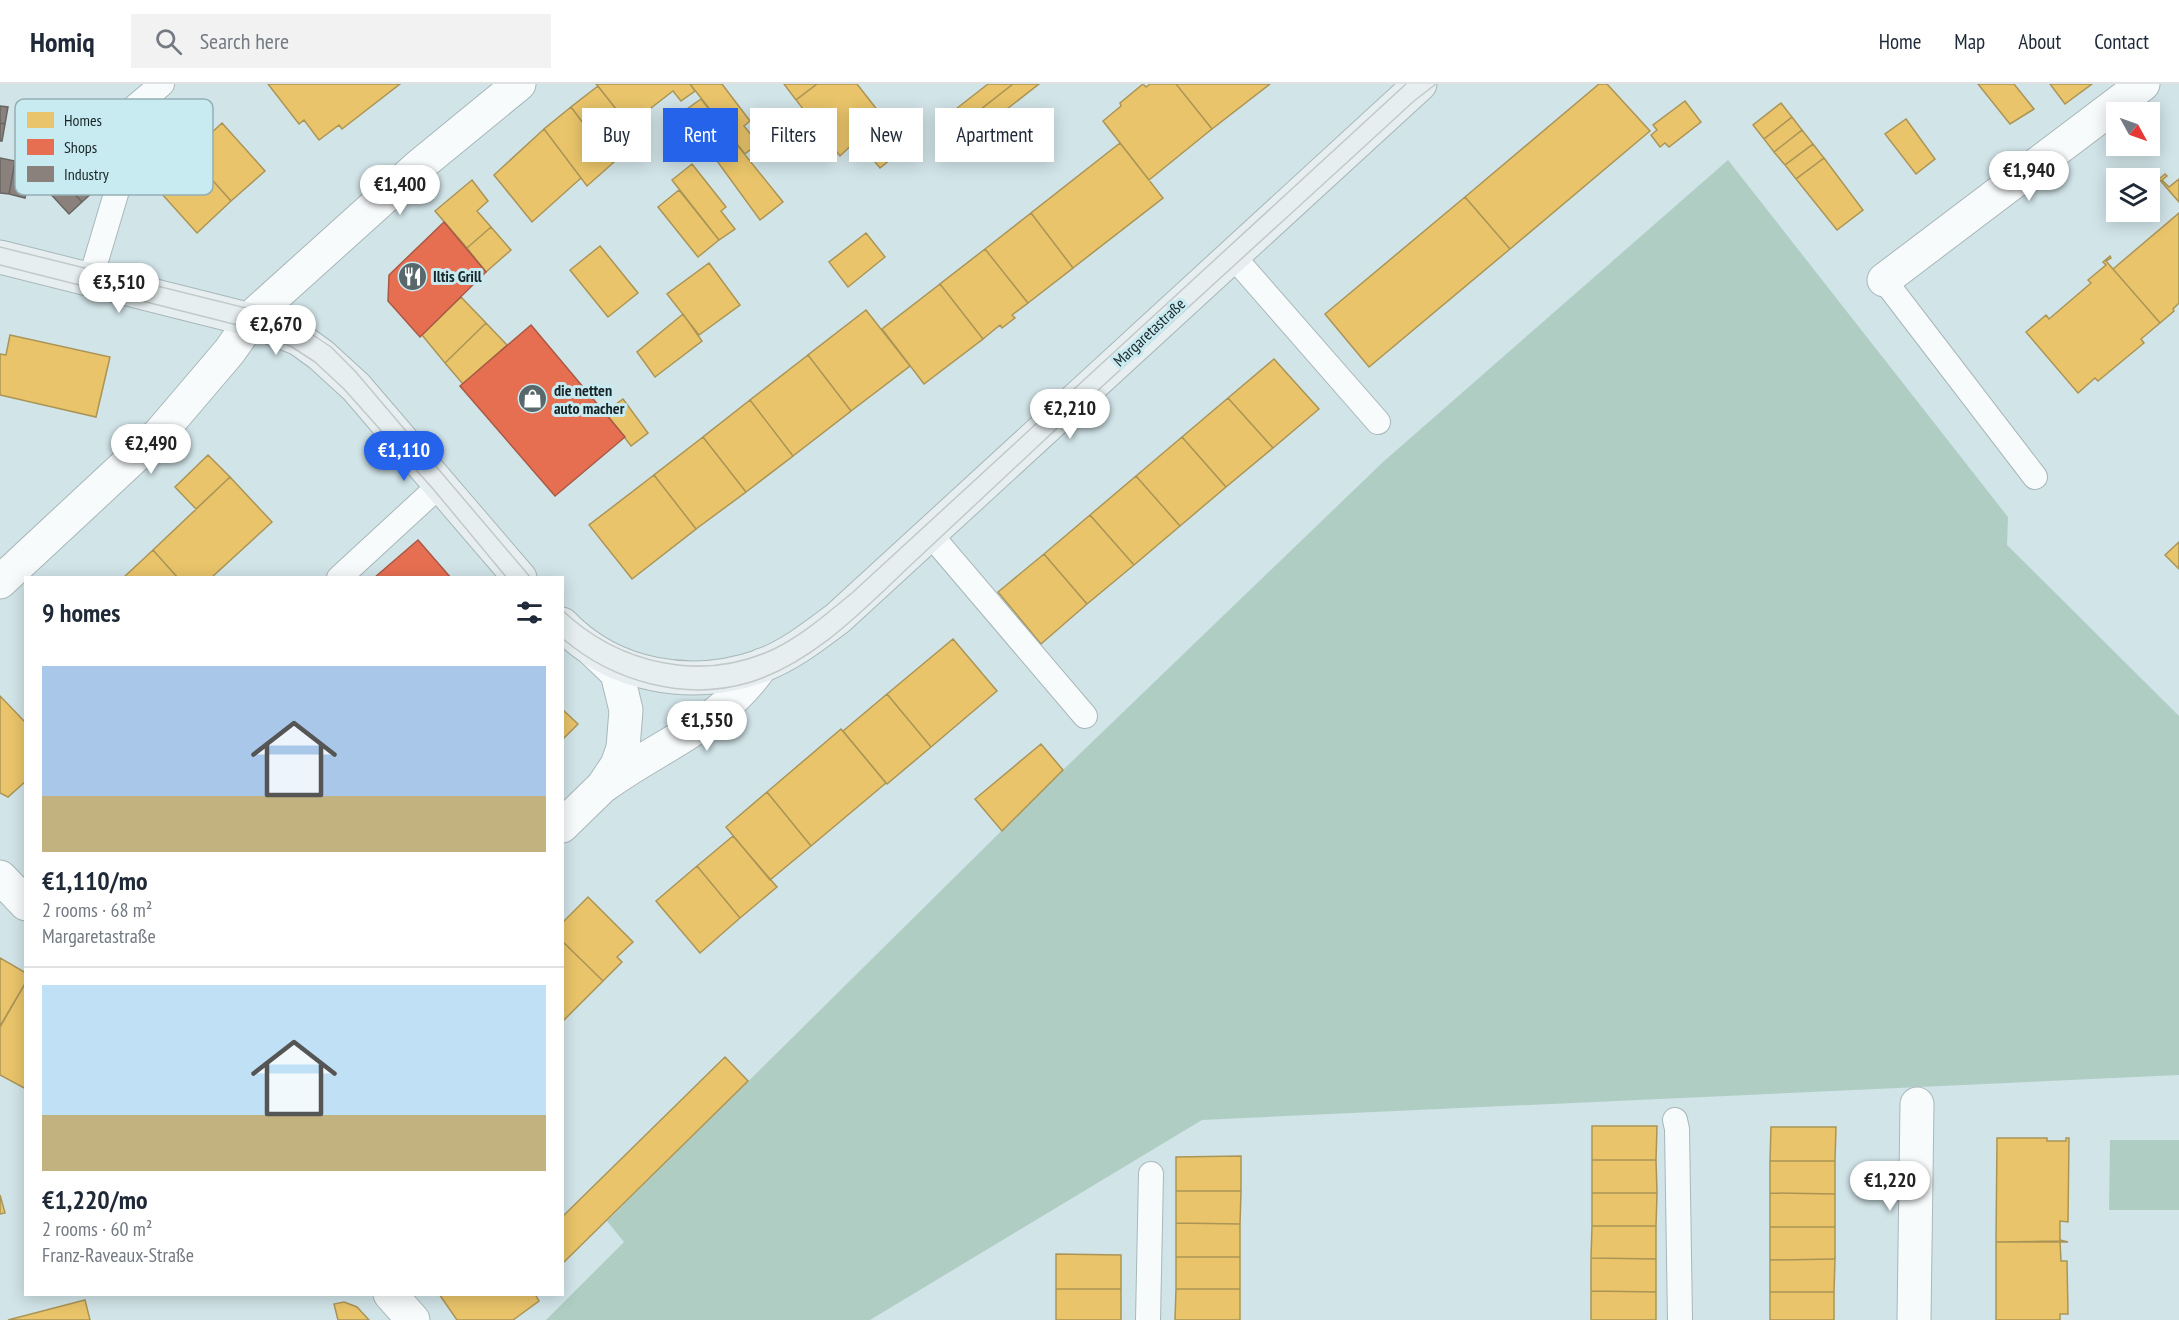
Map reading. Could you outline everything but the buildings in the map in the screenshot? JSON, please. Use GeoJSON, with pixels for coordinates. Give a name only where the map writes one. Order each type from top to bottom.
{"type":"FeatureCollection","features":[{"type":"Feature","properties":{"kind":"street"},"geometry":{"type":"LineString","coordinates":[[0,582],[160,432],[229,352],[251,320],[284,286],[418,166],[519,84]]}},
{"type":"Feature","properties":{"kind":"street","name":"Margaretastraße"},"geometry":{"type":"LineString","coordinates":[[593,650],[621,664],[667,678],[697,679],[730,674],[762,665],[799,647],[838,618],[1420,84]]}},
{"type":"Feature","properties":{"kind":"street"},"geometry":{"type":"LineString","coordinates":[[1884,280],[2143,84]]}},
{"type":"Feature","properties":{"kind":"street"},"geometry":{"type":"LineString","coordinates":[[0,257],[251,320],[299,339],[321,355],[356,387],[518,576]]}},
{"type":"Feature","properties":{"kind":"street","name":"Margaretastraße"},"geometry":{"type":"LineString","coordinates":[[564,626],[616,673],[626,710],[623,747],[617,765],[603,786],[564,824]]}},
{"type":"Feature","properties":{"kind":"street","name":"Margaretastraße"},"geometry":{"type":"LineString","coordinates":[[603,786],[706,722],[751,682],[762,665]]}},
{"type":"Feature","properties":{"kind":"street"},"geometry":{"type":"LineString","coordinates":[[0,877],[24,902]]}},
{"type":"Feature","properties":{"kind":"street"},"geometry":{"type":"LineString","coordinates":[[1914,1320],[1917,1104]]}},
{"type":"Feature","properties":{"kind":"street"},"geometry":{"type":"LineString","coordinates":[[392,1296],[413,1320]]}},
{"type":"Feature","properties":{"kind":"lane"},"geometry":{"type":"LineString","coordinates":[[144,99],[162,84]]}},
{"type":"Feature","properties":{"kind":"lane"},"geometry":{"type":"LineString","coordinates":[[90,281],[116,195]]}},
{"type":"Feature","properties":{"kind":"lane"},"geometry":{"type":"LineString","coordinates":[[1232,255],[1378,422]]}},
{"type":"Feature","properties":{"kind":"lane"},"geometry":{"type":"LineString","coordinates":[[1884,280],[2035,477]]}},
{"type":"Feature","properties":{"kind":"lane"},"geometry":{"type":"LineString","coordinates":[[341,576],[441,484]]}},
{"type":"Feature","properties":{"kind":"lane"},"geometry":{"type":"LineString","coordinates":[[930,534],[1085,716]]}},
{"type":"Feature","properties":{"kind":"lane"},"geometry":{"type":"LineString","coordinates":[[1675,1120],[1680,1320]]}},
{"type":"Feature","properties":{"kind":"lane"},"geometry":{"type":"LineString","coordinates":[[1148,1320],[1151,1173]]}},
{"type":"Feature","properties":{"kind":"green space"},"geometry":{"type":"Polygon","coordinates":[[[1728,160],[2008,517],[2007,545],[2179,716],[2179,1075],[1202,1120],[870,1320],[546,1320],[624,1242],[607,1221],[1063,770],[1383,462],[1728,160]]]}},
{"type":"Feature","properties":{"kind":"green space"},"geometry":{"type":"Polygon","coordinates":[[[2110,1140],[2179,1140],[2179,1210],[2109,1210],[2110,1140]]]}},
{"type":"Feature","properties":{"kind":"tram line"},"geometry":{"type":"LineString","coordinates":[[564,612],[584,629],[609,644],[635,655],[690,666],[718,665],[746,659],[774,649],[795,637],[852,593],[1406,84]]}},
{"type":"Feature","properties":{"kind":"tram line"},"geometry":{"type":"LineString","coordinates":[[564,640],[582,653],[627,677],[676,688],[701,690],[726,688],[751,682],[797,661],[858,615],[1130,361],[1414,101],[1436,84]]}},
{"type":"Feature","properties":{"kind":"tram line"},"geometry":{"type":"LineString","coordinates":[[0,247],[258,311],[301,327],[331,347],[355,371],[529,576]]}},
{"type":"Feature","properties":{"kind":"tram line"},"geometry":{"type":"LineString","coordinates":[[0,265],[245,327],[292,347],[315,362],[344,389],[434,490],[505,576]]}},
{"type":"Feature","properties":{"kind":"place","name":"Iltis Grill"},"geometry":{"type":"Point","coordinates":[412,276]}},
{"type":"Feature","properties":{"kind":"place","name":"die netten auto macher"},"geometry":{"type":"Point","coordinates":[533,399]}}]}
